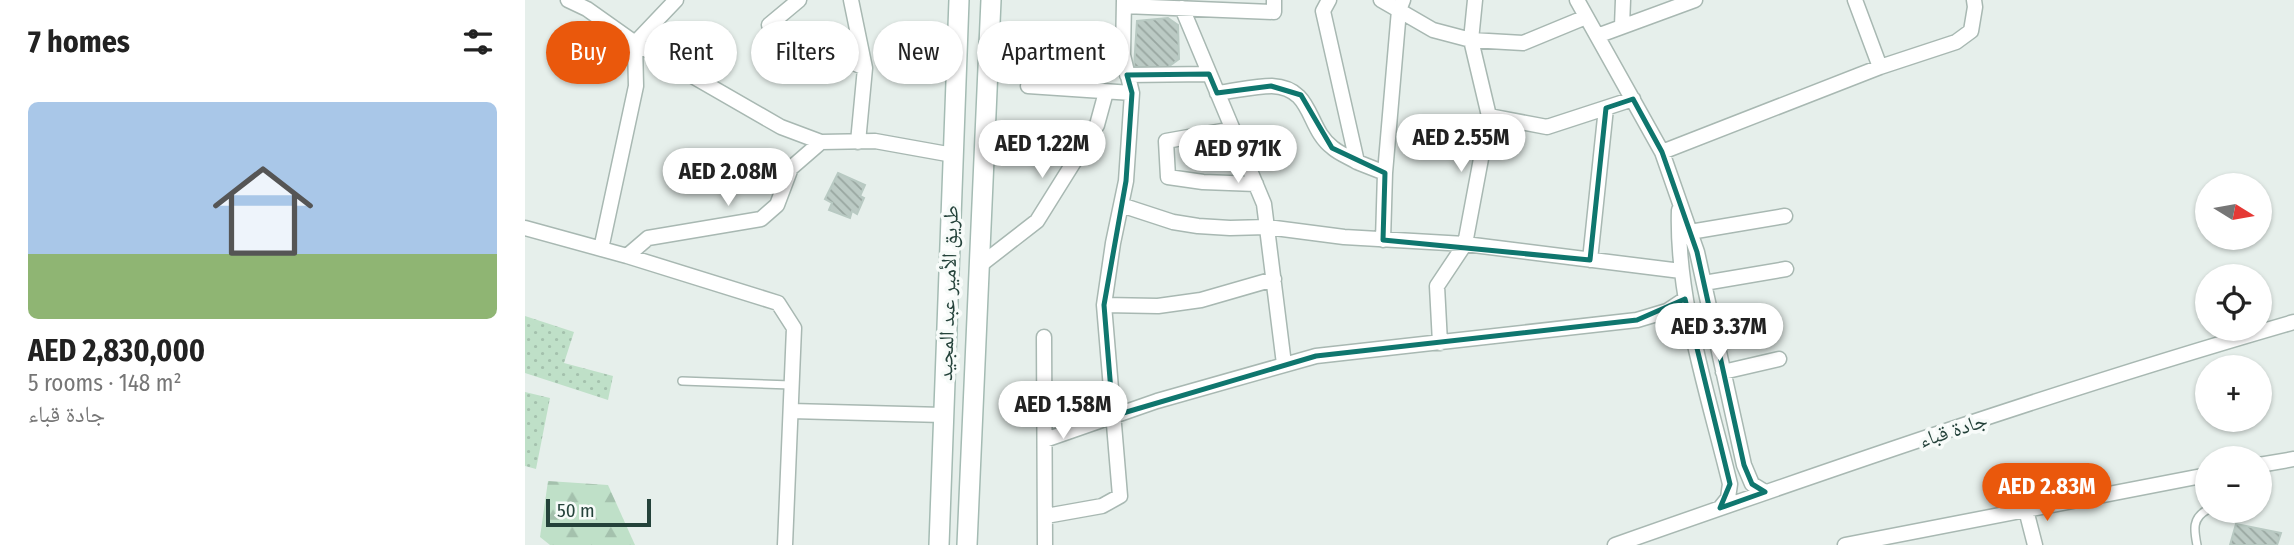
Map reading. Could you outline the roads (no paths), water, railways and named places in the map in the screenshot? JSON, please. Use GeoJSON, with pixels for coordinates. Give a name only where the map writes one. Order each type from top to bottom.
{"type":"FeatureCollection","features":[{"type":"Feature","properties":{"kind":"main road","name":"طريق الأمير عبد المجيد"},"geometry":{"type":"LineString","coordinates":[[939,545],[959,0]]}},
{"type":"Feature","properties":{"kind":"main road","name":"طريق الأمير عبد المجيد"},"geometry":{"type":"LineString","coordinates":[[967,545],[991,0]]}},
{"type":"Feature","properties":{"kind":"main road"},"geometry":{"type":"LineString","coordinates":[[946,335],[976,336]]}},
{"type":"Feature","properties":{"kind":"street"},"geometry":{"type":"LineString","coordinates":[[568,0],[587,9],[635,43],[781,127],[821,142],[875,141],[953,155]]}},
{"type":"Feature","properties":{"kind":"street"},"geometry":{"type":"LineString","coordinates":[[601,249],[636,86],[635,43],[677,0]]}},
{"type":"Feature","properties":{"kind":"street"},"geometry":{"type":"LineString","coordinates":[[799,0],[769,25],[865,68]]}},
{"type":"Feature","properties":{"kind":"street"},"geometry":{"type":"LineString","coordinates":[[851,0],[865,68],[857,142]]}},
{"type":"Feature","properties":{"kind":"street"},"geometry":{"type":"LineString","coordinates":[[1124,21],[1124,3],[1274,12],[1275,0]]}},
{"type":"Feature","properties":{"kind":"street"},"geometry":{"type":"LineString","coordinates":[[1329,0],[1323,11],[1357,162]]}},
{"type":"Feature","properties":{"kind":"street"},"geometry":{"type":"LineString","coordinates":[[1381,0],[1401,5],[1433,30],[1471,40],[1524,43],[1587,17]]}},
{"type":"Feature","properties":{"kind":"street"},"geometry":{"type":"LineString","coordinates":[[1440,342],[1437,286],[1465,244],[1489,116],[1471,40],[1475,0]]}},
{"type":"Feature","properties":{"kind":"street"},"geometry":{"type":"LineString","coordinates":[[1577,0],[1662,152],[1690,232],[1704,283],[1744,465],[1752,484],[1765,492]]}},
{"type":"Feature","properties":{"kind":"street"},"geometry":{"type":"LineString","coordinates":[[1622,26],[1623,0]]}},
{"type":"Feature","properties":{"kind":"street"},"geometry":{"type":"LineString","coordinates":[[1855,0],[1880,67]]}},
{"type":"Feature","properties":{"kind":"street"},"geometry":{"type":"LineString","coordinates":[[1662,152],[1880,67],[1956,42],[1971,30],[1974,0]]}},
{"type":"Feature","properties":{"kind":"street"},"geometry":{"type":"LineString","coordinates":[[1597,36],[1685,2]]}},
{"type":"Feature","properties":{"kind":"street"},"geometry":{"type":"LineString","coordinates":[[1383,240],[1385,173],[1401,5]]}},
{"type":"Feature","properties":{"kind":"street"},"geometry":{"type":"LineString","coordinates":[[1182,8],[1265,204],[1285,364]]}},
{"type":"Feature","properties":{"kind":"street"},"geometry":{"type":"LineString","coordinates":[[1129,75],[1209,74]]}},
{"type":"Feature","properties":{"kind":"street"},"geometry":{"type":"LineString","coordinates":[[1046,516],[1102,506],[1121,496],[1104,305],[1112,243],[1126,181],[1132,93],[1129,82]]}},
{"type":"Feature","properties":{"kind":"street"},"geometry":{"type":"LineString","coordinates":[[1028,86],[1132,93]]}},
{"type":"Feature","properties":{"kind":"street"},"geometry":{"type":"LineString","coordinates":[[1217,93],[1271,86],[1301,95],[1315,124],[1332,148],[1385,173]]}},
{"type":"Feature","properties":{"kind":"street"},"geometry":{"type":"LineString","coordinates":[[979,266],[1037,221],[1097,125],[1106,92]]}},
{"type":"Feature","properties":{"kind":"street"},"geometry":{"type":"LineString","coordinates":[[1489,116],[1547,127],[1633,99]]}},
{"type":"Feature","properties":{"kind":"street"},"geometry":{"type":"LineString","coordinates":[[1590,260],[1607,108]]}},
{"type":"Feature","properties":{"kind":"street"},"geometry":{"type":"LineString","coordinates":[[1233,129],[1166,141],[1168,177],[1203,182],[1256,184]]}},
{"type":"Feature","properties":{"kind":"street"},"geometry":{"type":"LineString","coordinates":[[627,256],[648,238],[761,219],[777,205],[791,168],[821,142]]}},
{"type":"Feature","properties":{"kind":"street"},"geometry":{"type":"LineString","coordinates":[[1679,201],[1678,237],[1685,299],[1730,484],[1728,498],[1720,508]]}},
{"type":"Feature","properties":{"kind":"street"},"geometry":{"type":"LineString","coordinates":[[1121,205],[1185,224],[1465,244],[1681,271]]}},
{"type":"Feature","properties":{"kind":"street"},"geometry":{"type":"LineString","coordinates":[[1690,232],[1785,216]]}},
{"type":"Feature","properties":{"kind":"street"},"geometry":{"type":"LineString","coordinates":[[525,228],[627,256],[778,303],[794,328],[785,545]]}},
{"type":"Feature","properties":{"kind":"street"},"geometry":{"type":"LineString","coordinates":[[1704,283],[1786,269]]}},
{"type":"Feature","properties":{"kind":"street"},"geometry":{"type":"LineString","coordinates":[[1104,305],[1158,306],[1201,300],[1274,279]]}},
{"type":"Feature","properties":{"kind":"street"},"geometry":{"type":"LineString","coordinates":[[1045,440],[1157,401],[1316,356],[1637,320],[1667,311],[1685,299]]}},
{"type":"Feature","properties":{"kind":"street","name":"جادة قباء"},"geometry":{"type":"LineString","coordinates":[[1615,545],[1765,492],[2157,362],[2294,322]]}},
{"type":"Feature","properties":{"kind":"street"},"geometry":{"type":"LineString","coordinates":[[1044,337],[1045,545]]}},
{"type":"Feature","properties":{"kind":"street"},"geometry":{"type":"LineString","coordinates":[[1723,372],[1779,359]]}},
{"type":"Feature","properties":{"kind":"street"},"geometry":{"type":"LineString","coordinates":[[791,411],[943,415]]}},
{"type":"Feature","properties":{"kind":"street"},"geometry":{"type":"LineString","coordinates":[[2272,463],[2294,459]]}},
{"type":"Feature","properties":{"kind":"street"},"geometry":{"type":"LineString","coordinates":[[1851,544],[2195,477]]}},
{"type":"Feature","properties":{"kind":"street"},"geometry":{"type":"LineString","coordinates":[[2026,510],[2035,545]]}},
{"type":"Feature","properties":{"kind":"lane"},"geometry":{"type":"LineString","coordinates":[[682,381],[792,385]]}},
{"type":"Feature","properties":{"kind":"lane"},"geometry":{"type":"LineString","coordinates":[[2195,523],[2197,545]]}}]}
